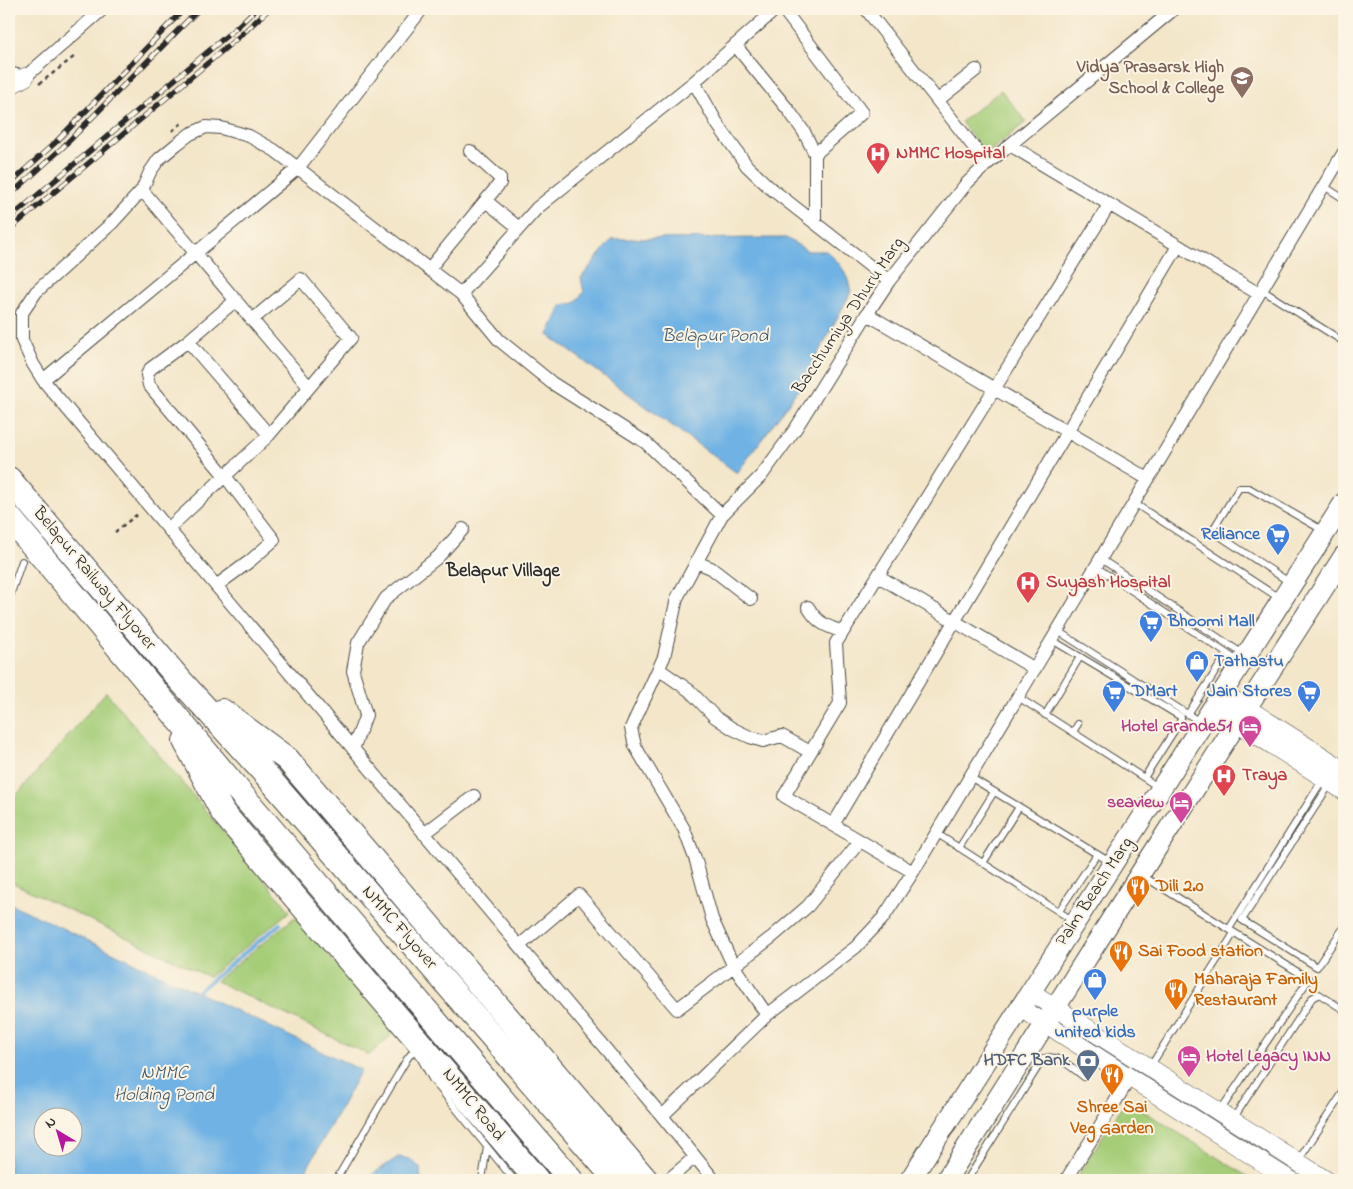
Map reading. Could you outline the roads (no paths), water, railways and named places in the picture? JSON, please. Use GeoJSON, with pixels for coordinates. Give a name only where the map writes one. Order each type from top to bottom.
{"type":"FeatureCollection","features":[{"type":"Feature","properties":{"kind":"highway","name":"Belapur Railway Flyover"},"geometry":{"type":"LineString","coordinates":[[9,479],[178,679]]}},
{"type":"Feature","properties":{"kind":"highway","name":"Belapur Railway Flyover"},"geometry":{"type":"LineString","coordinates":[[9,516],[160,695]]}},
{"type":"Feature","properties":{"kind":"highway","name":"NMMC Flyover"},"geometry":{"type":"LineString","coordinates":[[178,679],[267,776],[616,1180]]}},
{"type":"Feature","properties":{"kind":"highway"},"geometry":{"type":"LineString","coordinates":[[178,679],[287,759],[646,1180]]}},
{"type":"Feature","properties":{"kind":"highway","name":"NMMC Flyover"},"geometry":{"type":"LineString","coordinates":[[160,695],[243,796],[571,1180]]}},
{"type":"Feature","properties":{"kind":"highway"},"geometry":{"type":"LineString","coordinates":[[160,695],[223,813],[537,1180]]}},
{"type":"Feature","properties":{"kind":"main road","name":"Palm Beach Marg"},"geometry":{"type":"LineString","coordinates":[[910,1180],[1026,1000],[1067,917],[1105,859],[1161,789],[1238,658],[1287,592],[1344,503]]}},
{"type":"Feature","properties":{"kind":"main road","name":"Palm Beach Marg"},"geometry":{"type":"LineString","coordinates":[[946,1180],[1344,556]]}},
{"type":"Feature","properties":{"kind":"street"},"geometry":{"type":"LineString","coordinates":[[9,86],[24,78],[104,9]]}},
{"type":"Feature","properties":{"kind":"street"},"geometry":{"type":"LineString","coordinates":[[43,380],[298,168],[422,9]]}},
{"type":"Feature","properties":{"kind":"street"},"geometry":{"type":"LineString","coordinates":[[460,294],[537,208],[694,82],[776,9]]}},
{"type":"Feature","properties":{"kind":"street"},"geometry":{"type":"LineString","coordinates":[[783,9],[862,113],[815,154]]}},
{"type":"Feature","properties":{"kind":"street"},"geometry":{"type":"LineString","coordinates":[[866,9],[987,164]]}},
{"type":"Feature","properties":{"kind":"street","name":"Bacchumiya Dhuru Marg"},"geometry":{"type":"LineString","coordinates":[[767,1015],[733,966],[712,919],[696,861],[684,829],[635,746],[631,728],[660,670],[677,598],[722,514],[762,475],[796,428],[889,281],[966,184],[987,164],[1174,9]]}},
{"type":"Feature","properties":{"kind":"street"},"geometry":{"type":"LineString","coordinates":[[735,45],[790,112],[804,132],[815,154],[815,222]]}},
{"type":"Feature","properties":{"kind":"street"},"geometry":{"type":"LineString","coordinates":[[938,100],[976,70]]}},
{"type":"Feature","properties":{"kind":"street"},"geometry":{"type":"LineString","coordinates":[[694,82],[718,125],[747,166],[770,187],[889,281]]}},
{"type":"Feature","properties":{"kind":"street"},"geometry":{"type":"LineString","coordinates":[[714,1180],[43,380],[22,340],[22,313],[36,292],[112,223],[142,190],[150,172],[159,159],[190,134],[206,127],[222,128],[249,136],[274,150],[298,168],[460,294],[499,340],[552,383],[645,442],[722,514]]}},
{"type":"Feature","properties":{"kind":"street"},"geometry":{"type":"LineString","coordinates":[[1010,145],[1178,246],[1260,292]]}},
{"type":"Feature","properties":{"kind":"street"},"geometry":{"type":"LineString","coordinates":[[428,269],[500,183],[500,178],[470,151]]}},
{"type":"Feature","properties":{"kind":"street"},"geometry":{"type":"LineString","coordinates":[[662,1116],[767,1015],[856,947],[883,918],[936,834],[1344,152]]}},
{"type":"Feature","properties":{"kind":"street"},"geometry":{"type":"LineString","coordinates":[[142,190],[310,387]]}},
{"type":"Feature","properties":{"kind":"street"},"geometry":{"type":"LineString","coordinates":[[486,201],[519,228]]}},
{"type":"Feature","properties":{"kind":"street"},"geometry":{"type":"LineString","coordinates":[[913,872],[784,796],[840,702],[836,643],[1109,205]]}},
{"type":"Feature","properties":{"kind":"street"},"geometry":{"type":"LineString","coordinates":[[833,825],[1178,246]]}},
{"type":"Feature","properties":{"kind":"street"},"geometry":{"type":"LineString","coordinates":[[168,529],[269,435],[351,338],[301,279],[252,320]]}},
{"type":"Feature","properties":{"kind":"street"},"geometry":{"type":"LineString","coordinates":[[216,586],[250,561],[274,540],[226,476],[149,385],[147,380],[150,369],[236,300]]}},
{"type":"Feature","properties":{"kind":"street"},"geometry":{"type":"LineString","coordinates":[[867,314],[1148,479]]}},
{"type":"Feature","properties":{"kind":"street"},"geometry":{"type":"LineString","coordinates":[[188,340],[269,435]]}},
{"type":"Feature","properties":{"kind":"street"},"geometry":{"type":"LineString","coordinates":[[353,749],[366,715],[353,671],[358,643],[386,598],[438,557],[463,529]]}},
{"type":"Feature","properties":{"kind":"street"},"geometry":{"type":"LineString","coordinates":[[696,562],[711,568],[751,599]]}},
{"type":"Feature","properties":{"kind":"street"},"geometry":{"type":"LineString","coordinates":[[878,576],[1035,669]]}},
{"type":"Feature","properties":{"kind":"street"},"geometry":{"type":"LineString","coordinates":[[808,607],[815,618],[831,628],[843,632]]}},
{"type":"Feature","properties":{"kind":"street"},"geometry":{"type":"LineString","coordinates":[[660,670],[690,691],[715,717],[733,728],[763,741],[782,736],[810,752]]}},
{"type":"Feature","properties":{"kind":"street"},"geometry":{"type":"LineString","coordinates":[[1207,710],[1242,716],[1344,770]]}},
{"type":"Feature","properties":{"kind":"street"},"geometry":{"type":"LineString","coordinates":[[1242,716],[1333,784]]}},
{"type":"Feature","properties":{"kind":"street"},"geometry":{"type":"LineString","coordinates":[[424,834],[474,796]]}},
{"type":"Feature","properties":{"kind":"street"},"geometry":{"type":"LineString","coordinates":[[519,946],[579,895],[677,1009],[772,937],[808,906],[860,841]]}},
{"type":"Feature","properties":{"kind":"street"},"geometry":{"type":"LineString","coordinates":[[1026,1000],[1051,1016],[1150,1068],[1298,1162],[1316,1178]]}},
{"type":"Feature","properties":{"kind":"street"},"geometry":{"type":"LineString","coordinates":[[1051,1016],[1130,1078],[1289,1180],[1298,1162]]}},
{"type":"Feature","properties":{"kind":"street"},"geometry":{"type":"LineString","coordinates":[[1066,1180],[1130,1078]]}},
{"type":"Feature","properties":{"kind":"street"},"geometry":{"type":"LineString","coordinates":[[668,1180],[695,1157]]}},
{"type":"Feature","properties":{"kind":"lane"},"geometry":{"type":"LineString","coordinates":[[1324,186],[1344,199]]}},
{"type":"Feature","properties":{"kind":"lane"},"geometry":{"type":"LineString","coordinates":[[1260,292],[1344,342]]}},
{"type":"Feature","properties":{"kind":"lane"},"geometry":{"type":"LineString","coordinates":[[1287,592],[1212,531],[1239,488],[1249,488],[1326,532]]}},
{"type":"Feature","properties":{"kind":"lane"},"geometry":{"type":"LineString","coordinates":[[1134,503],[1287,592]]}},
{"type":"Feature","properties":{"kind":"lane"},"geometry":{"type":"LineString","coordinates":[[9,599],[22,561]]}},
{"type":"Feature","properties":{"kind":"lane"},"geometry":{"type":"LineString","coordinates":[[1098,563],[1238,658]]}},
{"type":"Feature","properties":{"kind":"lane"},"geometry":{"type":"LineString","coordinates":[[1098,563],[1238,658]]}},
{"type":"Feature","properties":{"kind":"lane"},"geometry":{"type":"LineString","coordinates":[[1055,636],[1207,710],[1238,658]]}},
{"type":"Feature","properties":{"kind":"lane"},"geometry":{"type":"LineString","coordinates":[[1055,636],[1080,657],[1181,717],[1181,720],[1144,778]]}},
{"type":"Feature","properties":{"kind":"lane"},"geometry":{"type":"LineString","coordinates":[[1045,715],[1080,657]]}},
{"type":"Feature","properties":{"kind":"lane"},"geometry":{"type":"LineString","coordinates":[[1018,697],[1161,789]]}},
{"type":"Feature","properties":{"kind":"lane"},"geometry":{"type":"LineString","coordinates":[[1072,732],[1078,724]]}},
{"type":"Feature","properties":{"kind":"lane"},"geometry":{"type":"LineString","coordinates":[[970,777],[1105,859]]}},
{"type":"Feature","properties":{"kind":"lane"},"geometry":{"type":"LineString","coordinates":[[1333,784],[1242,920],[1317,967],[1344,927]]}},
{"type":"Feature","properties":{"kind":"lane"},"geometry":{"type":"LineString","coordinates":[[1150,1068],[1232,931],[1333,784]]}},
{"type":"Feature","properties":{"kind":"lane"},"geometry":{"type":"LineString","coordinates":[[958,848],[994,792]]}},
{"type":"Feature","properties":{"kind":"lane"},"geometry":{"type":"LineString","coordinates":[[983,863],[1019,807]]}},
{"type":"Feature","properties":{"kind":"lane"},"geometry":{"type":"LineString","coordinates":[[936,834],[1067,917]]}},
{"type":"Feature","properties":{"kind":"lane"},"geometry":{"type":"LineString","coordinates":[[1140,874],[1309,979],[1226,1116]]}},
{"type":"Feature","properties":{"kind":"lane"},"geometry":{"type":"LineString","coordinates":[[1344,965],[1342,975],[1344,984]]}},
{"type":"Feature","properties":{"kind":"lane"},"geometry":{"type":"LineString","coordinates":[[1226,1116],[1312,998],[1319,994],[1344,1010]]}},
{"type":"Feature","properties":{"kind":"lane"},"geometry":{"type":"LineString","coordinates":[[336,1180],[407,1059],[420,1043]]}},
{"type":"Feature","properties":{"kind":"lane","name":"NMMC Road"},"geometry":{"type":"LineString","coordinates":[[420,1043],[420,1058],[426,1070],[514,1180]]}},
{"type":"Feature","properties":{"kind":"lane"},"geometry":{"type":"LineString","coordinates":[[967,1180],[1043,1059],[1048,1056],[1054,1057],[1084,1077]]}},
{"type":"Feature","properties":{"kind":"lane"},"geometry":{"type":"LineString","coordinates":[[1298,1162],[1344,1091]]}},
{"type":"Feature","properties":{"kind":"lane"},"geometry":{"type":"LineString","coordinates":[[482,1180],[487,1147]]}},
{"type":"Feature","properties":{"kind":"water","name":"Belapur Pond"},"geometry":{"type":"Polygon","coordinates":[[[786,238],[808,251],[826,251],[843,269],[851,292],[799,389],[737,473],[548,335],[562,305],[575,303],[584,292],[581,278],[612,239],[786,238]]]}},
{"type":"Feature","properties":{"kind":"water","name":"NMMC Holding Pond"},"geometry":{"type":"Polygon","coordinates":[[[9,903],[361,1070],[301,1180],[9,1180],[9,903]]]}},
{"type":"Feature","properties":{"kind":"water"},"geometry":{"type":"Polygon","coordinates":[[[398,1157],[410,1159],[420,1168],[421,1180],[364,1180],[398,1157]]]}},
{"type":"Feature","properties":{"kind":"waterway"},"geometry":{"type":"LineString","coordinates":[[197,992],[280,924]]}},
{"type":"Feature","properties":{"kind":"railway"},"geometry":{"type":"LineString","coordinates":[[9,184],[56,142],[184,9]]}},
{"type":"Feature","properties":{"kind":"railway"},"geometry":{"type":"LineString","coordinates":[[9,196],[62,148],[199,9]]}},
{"type":"Feature","properties":{"kind":"railway"},"geometry":{"type":"LineString","coordinates":[[9,219],[236,28],[256,9]]}},
{"type":"Feature","properties":{"kind":"railway"},"geometry":{"type":"LineString","coordinates":[[9,230],[241,35],[269,9]]}},
{"type":"Feature","properties":{"kind":"place","name":"Vidya Prasarsk High School & College"},"geometry":{"type":"Point","coordinates":[1242,99]}},
{"type":"Feature","properties":{"kind":"place","name":"NMMC Hospital"},"geometry":{"type":"Point","coordinates":[878,175]}},
{"type":"Feature","properties":{"kind":"place","name":"Reliance"},"geometry":{"type":"Point","coordinates":[1278,556]}},
{"type":"Feature","properties":{"kind":"place","name":"Suyash Hospital"},"geometry":{"type":"Point","coordinates":[1028,604]}},
{"type":"Feature","properties":{"kind":"place","name":"Bhoomi Mall"},"geometry":{"type":"Point","coordinates":[1151,643]}},
{"type":"Feature","properties":{"kind":"place","name":"Tathastu"},"geometry":{"type":"Point","coordinates":[1197,683]}},
{"type":"Feature","properties":{"kind":"place","name":"DMart"},"geometry":{"type":"Point","coordinates":[1114,713]}},
{"type":"Feature","properties":{"kind":"place","name":"Jain Stores"},"geometry":{"type":"Point","coordinates":[1309,713]}},
{"type":"Feature","properties":{"kind":"place","name":"Hotel Grande51"},"geometry":{"type":"Point","coordinates":[1250,748]}},
{"type":"Feature","properties":{"kind":"place","name":"Traya"},"geometry":{"type":"Point","coordinates":[1224,797]}},
{"type":"Feature","properties":{"kind":"place","name":"seaview"},"geometry":{"type":"Point","coordinates":[1181,824]}},
{"type":"Feature","properties":{"kind":"place","name":"Dili 2.0"},"geometry":{"type":"Point","coordinates":[1138,908]}},
{"type":"Feature","properties":{"kind":"place","name":"Sai Food station"},"geometry":{"type":"Point","coordinates":[1121,973]}},
{"type":"Feature","properties":{"kind":"place","name":"purple united kids"},"geometry":{"type":"Point","coordinates":[1095,1001]}},
{"type":"Feature","properties":{"kind":"place","name":"Maharaja Family Restaurant"},"geometry":{"type":"Point","coordinates":[1176,1011]}},
{"type":"Feature","properties":{"kind":"place","name":"Hotel Legacy INN"},"geometry":{"type":"Point","coordinates":[1189,1078]}},
{"type":"Feature","properties":{"kind":"place","name":"HDFC Bank"},"geometry":{"type":"Point","coordinates":[1088,1082]}},
{"type":"Feature","properties":{"kind":"place","name":"Shree Sai Veg Garden"},"geometry":{"type":"Point","coordinates":[1112,1096]}},
{"type":"Feature","properties":{"kind":"district","name":"Belapur Village"},"geometry":{"type":"Point","coordinates":[503,571]}}]}
